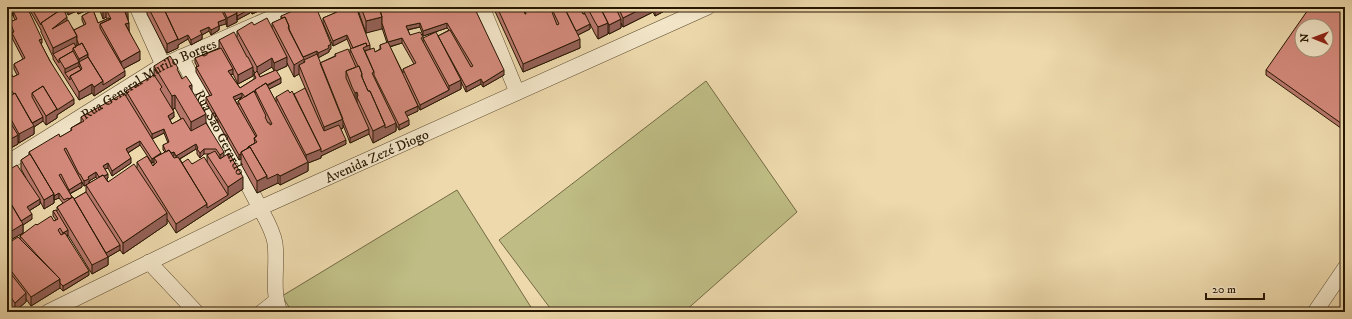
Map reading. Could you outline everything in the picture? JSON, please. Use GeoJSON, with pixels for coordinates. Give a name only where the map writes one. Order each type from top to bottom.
{"type":"FeatureCollection","features":[{"type":"Feature","properties":{"kind":"street"},"geometry":{"type":"LineString","coordinates":[[137,7],[163,65]]}},
{"type":"Feature","properties":{"kind":"street","name":"Rua General Murilo Borges"},"geometry":{"type":"LineString","coordinates":[[7,163],[163,65],[296,7]]}},
{"type":"Feature","properties":{"kind":"street"},"geometry":{"type":"LineString","coordinates":[[482,7],[517,92]]}},
{"type":"Feature","properties":{"kind":"street","name":"Avenida Zezé Diogo"},"geometry":{"type":"LineString","coordinates":[[48,312],[260,208],[708,7]]}},
{"type":"Feature","properties":{"kind":"street","name":"Rua São Gerardo"},"geometry":{"type":"LineString","coordinates":[[181,57],[272,232],[275,243],[278,306]]}},
{"type":"Feature","properties":{"kind":"street"},"geometry":{"type":"LineString","coordinates":[[149,262],[196,312]]}},
{"type":"Feature","properties":{"kind":"street"},"geometry":{"type":"LineString","coordinates":[[1315,312],[1345,268]]}},
{"type":"Feature","properties":{"kind":"street"},"geometry":{"type":"LineString","coordinates":[[262,312],[278,306]]}},
{"type":"Feature","properties":{"kind":"shaded area"},"geometry":{"type":"Polygon","coordinates":[[[706,81],[797,212],[684,312],[553,312],[499,240],[706,81]]]}},
{"type":"Feature","properties":{"kind":"shaded area"},"geometry":{"type":"Polygon","coordinates":[[[457,190],[534,312],[292,312],[282,296],[457,190]]]}},
{"type":"Feature","properties":{"kind":"building"},"geometry":{"type":"Polygon","coordinates":[[[22,7],[27,7],[42,39],[39,40],[50,61],[74,99],[57,110],[43,86],[32,93],[32,97],[43,117],[32,123],[15,93],[14,94],[11,90],[7,92],[7,75],[11,73],[13,77],[19,74],[14,64],[25,58],[12,33],[14,32],[10,22],[17,19],[13,11],[22,7]]]}},
{"type":"Feature","properties":{"kind":"building"},"geometry":{"type":"Polygon","coordinates":[[[31,7],[57,7],[59,11],[41,23],[41,25],[31,7]]]}},
{"type":"Feature","properties":{"kind":"building"},"geometry":{"type":"Polygon","coordinates":[[[66,7],[74,7],[68,10],[66,7]]]}},
{"type":"Feature","properties":{"kind":"building"},"geometry":{"type":"Polygon","coordinates":[[[102,7],[127,7],[128,11],[125,12],[129,23],[125,24],[140,51],[121,62],[100,24],[111,19],[106,9],[103,10],[102,7]]]}},
{"type":"Feature","properties":{"kind":"building"},"geometry":{"type":"Polygon","coordinates":[[[148,7],[163,7],[178,39],[167,44],[148,7]]]}},
{"type":"Feature","properties":{"kind":"building"},"geometry":{"type":"Polygon","coordinates":[[[163,7],[220,7],[226,19],[218,22],[219,26],[211,30],[209,27],[200,31],[202,34],[191,40],[188,35],[178,40],[163,7]]]}},
{"type":"Feature","properties":{"kind":"building"},"geometry":{"type":"Polygon","coordinates":[[[222,7],[234,7],[237,13],[227,18],[222,7]]]}},
{"type":"Feature","properties":{"kind":"building"},"geometry":{"type":"Polygon","coordinates":[[[234,7],[249,7],[250,9],[237,16],[234,7]]]}},
{"type":"Feature","properties":{"kind":"building"},"geometry":{"type":"Polygon","coordinates":[[[250,7],[257,7],[252,10],[250,7]]]}},
{"type":"Feature","properties":{"kind":"building"},"geometry":{"type":"Polygon","coordinates":[[[302,7],[316,7],[331,44],[328,46],[329,48],[303,57],[289,30],[285,17],[282,18],[281,16],[302,7]]]}},
{"type":"Feature","properties":{"kind":"building"},"geometry":{"type":"Polygon","coordinates":[[[335,7],[356,7],[370,45],[367,46],[366,43],[353,48],[347,35],[333,41],[323,18],[337,12],[335,7]]]}},
{"type":"Feature","properties":{"kind":"building"},"geometry":{"type":"Polygon","coordinates":[[[361,7],[379,7],[382,17],[366,21],[361,7]]]}},
{"type":"Feature","properties":{"kind":"building"},"geometry":{"type":"Polygon","coordinates":[[[379,7],[453,7],[454,10],[456,10],[455,7],[474,7],[504,70],[483,83],[481,79],[466,87],[438,36],[450,30],[471,67],[473,66],[447,23],[423,31],[420,23],[406,26],[410,35],[420,32],[423,37],[421,38],[449,90],[420,105],[403,69],[416,63],[402,38],[388,42],[379,7]]]}},
{"type":"Feature","properties":{"kind":"building"},"geometry":{"type":"Polygon","coordinates":[[[497,7],[523,7],[526,14],[524,7],[539,7],[541,11],[541,7],[550,7],[557,25],[559,24],[551,7],[564,7],[580,39],[523,64],[497,7]]]}},
{"type":"Feature","properties":{"kind":"building"},"geometry":{"type":"Polygon","coordinates":[[[564,7],[579,7],[583,14],[585,14],[590,24],[576,31],[564,7]]]}},
{"type":"Feature","properties":{"kind":"building"},"geometry":{"type":"Polygon","coordinates":[[[587,7],[600,7],[608,23],[598,27],[587,7]]]}},
{"type":"Feature","properties":{"kind":"building"},"geometry":{"type":"Polygon","coordinates":[[[600,7],[615,7],[621,19],[609,25],[600,7]]]}},
{"type":"Feature","properties":{"kind":"building"},"geometry":{"type":"Polygon","coordinates":[[[618,7],[635,7],[637,11],[623,18],[618,7]]]}},
{"type":"Feature","properties":{"kind":"building"},"geometry":{"type":"Polygon","coordinates":[[[1310,7],[1345,7],[1345,126],[1266,70],[1294,30],[1294,58],[1334,58],[1334,18],[1302,18],[1310,7]]]}},
{"type":"Feature","properties":{"kind":"building"},"geometry":{"type":"Polygon","coordinates":[[[63,8],[67,17],[52,29],[68,20],[77,36],[53,48],[41,23],[63,8]]]}},
{"type":"Feature","properties":{"kind":"building"},"geometry":{"type":"Polygon","coordinates":[[[93,10],[98,23],[109,18],[110,19],[100,24],[100,28],[125,71],[103,85],[103,81],[88,57],[82,43],[79,45],[74,30],[86,24],[82,16],[93,10]]]}},
{"type":"Feature","properties":{"kind":"building"},"geometry":{"type":"Polygon","coordinates":[[[285,17],[289,26],[288,27],[304,59],[294,65],[272,23],[285,17]]]}},
{"type":"Feature","properties":{"kind":"building"},"geometry":{"type":"Polygon","coordinates":[[[7,18],[11,27],[7,29],[7,18]]]}},
{"type":"Feature","properties":{"kind":"building"},"geometry":{"type":"Polygon","coordinates":[[[267,18],[287,57],[274,63],[272,58],[257,67],[237,31],[252,22],[254,25],[267,18]]]}},
{"type":"Feature","properties":{"kind":"building"},"geometry":{"type":"Polygon","coordinates":[[[234,32],[253,67],[238,75],[219,40],[234,32]]]}},
{"type":"Feature","properties":{"kind":"building"},"geometry":{"type":"Polygon","coordinates":[[[436,32],[461,80],[449,86],[423,38],[436,32]]]}},
{"type":"Feature","properties":{"kind":"building"},"geometry":{"type":"Polygon","coordinates":[[[388,42],[418,106],[405,112],[409,120],[399,125],[374,75],[365,51],[374,48],[375,52],[381,49],[380,45],[388,42]]]}},
{"type":"Feature","properties":{"kind":"building"},"geometry":{"type":"Polygon","coordinates":[[[74,43],[76,47],[73,48],[73,51],[59,59],[59,63],[53,54],[74,43]]]}},
{"type":"Feature","properties":{"kind":"building"},"geometry":{"type":"Polygon","coordinates":[[[82,43],[88,54],[79,59],[73,48],[82,43]]]}},
{"type":"Feature","properties":{"kind":"building"},"geometry":{"type":"Polygon","coordinates":[[[366,43],[367,46],[363,48],[374,72],[372,73],[396,123],[385,128],[370,91],[368,91],[362,77],[359,66],[350,49],[366,43]]]}},
{"type":"Feature","properties":{"kind":"building"},"geometry":{"type":"Polygon","coordinates":[[[221,48],[233,69],[228,71],[240,88],[256,78],[254,74],[257,71],[260,77],[276,70],[281,78],[267,85],[266,83],[255,90],[255,93],[254,91],[245,97],[242,93],[233,97],[256,137],[254,138],[255,143],[239,155],[206,97],[212,95],[196,67],[199,66],[195,58],[221,48]]]}},
{"type":"Feature","properties":{"kind":"building"},"geometry":{"type":"Polygon","coordinates":[[[348,49],[356,67],[346,71],[346,78],[369,129],[350,138],[320,63],[336,56],[335,54],[348,49]]]}},
{"type":"Feature","properties":{"kind":"building"},"geometry":{"type":"Polygon","coordinates":[[[73,51],[79,62],[65,69],[59,59],[73,51]]]}},
{"type":"Feature","properties":{"kind":"building"},"geometry":{"type":"Polygon","coordinates":[[[317,54],[343,119],[324,127],[299,65],[305,62],[304,60],[317,54]]]}},
{"type":"Feature","properties":{"kind":"building"},"geometry":{"type":"Polygon","coordinates":[[[170,56],[178,68],[177,69],[182,79],[186,76],[192,85],[189,86],[206,114],[191,122],[175,95],[172,96],[154,66],[170,56]]]}},
{"type":"Feature","properties":{"kind":"building"},"geometry":{"type":"Polygon","coordinates":[[[88,57],[103,81],[94,87],[92,84],[79,92],[70,76],[82,69],[79,62],[88,57]]]}},
{"type":"Feature","properties":{"kind":"building"},"geometry":{"type":"Polygon","coordinates":[[[79,66],[81,70],[70,76],[70,80],[65,73],[79,66]]]}},
{"type":"Feature","properties":{"kind":"building"},"geometry":{"type":"Polygon","coordinates":[[[359,66],[368,91],[370,91],[385,125],[373,131],[357,97],[357,92],[355,93],[346,71],[359,66]]]}},
{"type":"Feature","properties":{"kind":"building"},"geometry":{"type":"Polygon","coordinates":[[[154,75],[162,87],[160,89],[174,112],[168,116],[172,124],[183,118],[191,131],[206,123],[224,152],[220,155],[216,149],[204,149],[200,153],[196,144],[176,156],[174,152],[171,153],[169,150],[166,152],[163,145],[169,142],[164,129],[152,134],[126,91],[154,75]]]}},
{"type":"Feature","properties":{"kind":"building"},"geometry":{"type":"Polygon","coordinates":[[[266,83],[308,162],[280,176],[278,174],[267,179],[267,176],[250,147],[248,148],[257,142],[254,138],[257,136],[238,101],[254,91],[268,123],[270,123],[270,125],[272,124],[255,90],[266,83]]]}},
{"type":"Feature","properties":{"kind":"building"},"geometry":{"type":"Polygon","coordinates":[[[43,86],[57,109],[46,116],[32,93],[43,86]]]}},
{"type":"Feature","properties":{"kind":"building"},"geometry":{"type":"Polygon","coordinates":[[[305,88],[324,131],[339,125],[346,140],[321,152],[321,149],[294,94],[305,88]]]}},
{"type":"Feature","properties":{"kind":"building"},"geometry":{"type":"Polygon","coordinates":[[[288,90],[290,93],[292,91],[321,149],[306,155],[276,97],[288,90]]]}},
{"type":"Feature","properties":{"kind":"building"},"geometry":{"type":"Polygon","coordinates":[[[15,93],[34,126],[19,134],[7,112],[7,99],[15,93]]]}},
{"type":"Feature","properties":{"kind":"building"},"geometry":{"type":"Polygon","coordinates":[[[124,93],[161,153],[152,159],[140,141],[126,149],[131,158],[112,171],[108,163],[103,166],[108,174],[99,177],[96,172],[88,177],[89,179],[84,181],[66,148],[64,149],[82,182],[69,190],[61,174],[59,175],[72,197],[64,200],[59,193],[54,196],[29,152],[59,134],[60,137],[72,130],[71,128],[84,121],[81,117],[124,93]]]}},
{"type":"Feature","properties":{"kind":"building"},"geometry":{"type":"Polygon","coordinates":[[[7,117],[18,135],[7,141],[7,117]]]}},
{"type":"Feature","properties":{"kind":"building"},"geometry":{"type":"Polygon","coordinates":[[[250,147],[267,176],[257,181],[241,152],[250,147]]]}},
{"type":"Feature","properties":{"kind":"building"},"geometry":{"type":"Polygon","coordinates":[[[169,150],[174,158],[178,157],[207,204],[176,224],[137,162],[147,156],[153,166],[157,162],[154,158],[169,150]]]}},
{"type":"Feature","properties":{"kind":"building"},"geometry":{"type":"Polygon","coordinates":[[[215,151],[220,159],[229,153],[243,177],[228,187],[207,155],[215,151]]]}},
{"type":"Feature","properties":{"kind":"building"},"geometry":{"type":"Polygon","coordinates":[[[30,154],[54,194],[44,200],[21,160],[30,154]]]}},
{"type":"Feature","properties":{"kind":"building"},"geometry":{"type":"Polygon","coordinates":[[[204,157],[228,195],[207,208],[207,204],[182,163],[188,159],[192,164],[204,157]]]}},
{"type":"Feature","properties":{"kind":"building"},"geometry":{"type":"Polygon","coordinates":[[[134,164],[167,213],[123,243],[86,185],[103,175],[108,182],[134,164]]]}},
{"type":"Feature","properties":{"kind":"building"},"geometry":{"type":"Polygon","coordinates":[[[17,165],[40,199],[27,207],[32,214],[21,221],[7,197],[7,171],[17,165]]]}},
{"type":"Feature","properties":{"kind":"building"},"geometry":{"type":"Polygon","coordinates":[[[86,192],[120,245],[106,253],[74,199],[86,192]]]}},
{"type":"Feature","properties":{"kind":"building"},"geometry":{"type":"Polygon","coordinates":[[[7,197],[23,224],[7,234],[7,197]]]}},
{"type":"Feature","properties":{"kind":"building"},"geometry":{"type":"Polygon","coordinates":[[[73,197],[108,257],[92,265],[57,207],[73,197]]]}},
{"type":"Feature","properties":{"kind":"building"},"geometry":{"type":"Polygon","coordinates":[[[56,210],[68,230],[63,233],[60,228],[58,230],[61,235],[65,233],[89,271],[63,286],[60,283],[60,279],[20,236],[36,224],[37,225],[51,216],[54,221],[58,219],[53,211],[56,210]]]}},
{"type":"Feature","properties":{"kind":"building"},"geometry":{"type":"Polygon","coordinates":[[[18,237],[60,279],[31,297],[12,272],[11,274],[26,293],[15,303],[7,292],[7,244],[18,237]]]}}]}
